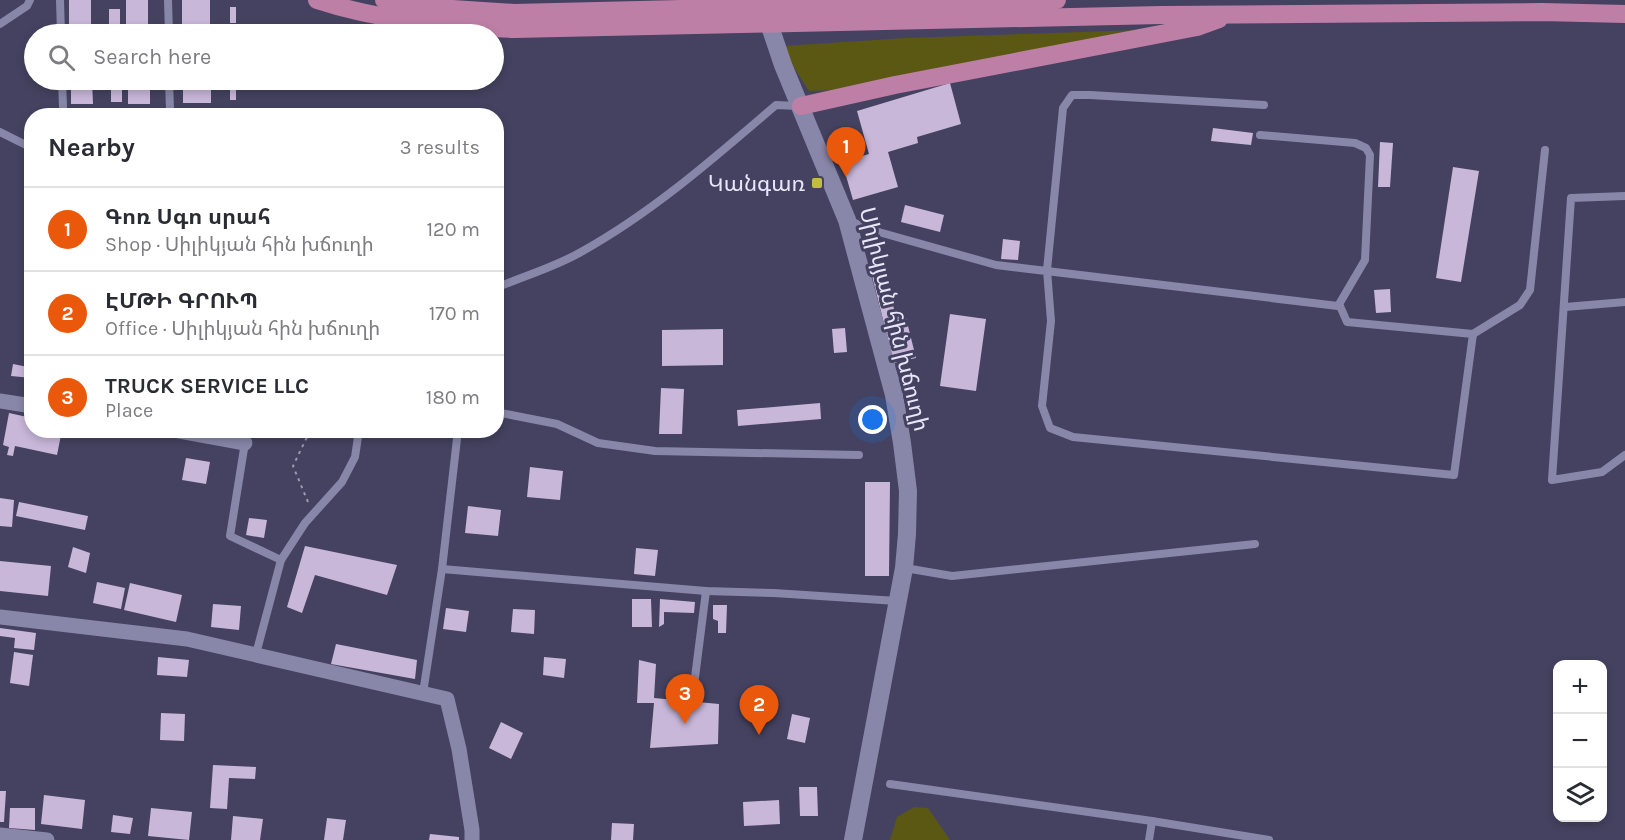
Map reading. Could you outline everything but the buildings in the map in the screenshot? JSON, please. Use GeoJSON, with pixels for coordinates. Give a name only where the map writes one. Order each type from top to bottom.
{"type":"FeatureCollection","features":[{"type":"Feature","properties":{"kind":"highway"},"geometry":{"type":"LineString","coordinates":[[317,0],[394,19],[434,24]]}},
{"type":"Feature","properties":{"kind":"highway"},"geometry":{"type":"LineString","coordinates":[[384,0],[422,7],[655,18]]}},
{"type":"Feature","properties":{"kind":"highway"},"geometry":{"type":"LineString","coordinates":[[830,14],[1057,0]]}},
{"type":"Feature","properties":{"kind":"highway"},"geometry":{"type":"LineString","coordinates":[[504,28],[655,18],[830,14],[1518,12],[1625,14]]}},
{"type":"Feature","properties":{"kind":"highway"},"geometry":{"type":"LineString","coordinates":[[801,106],[895,85],[1197,27],[1233,14]]}},
{"type":"Feature","properties":{"kind":"street","name":"Սիլիկյան հին խճուղի"},"geometry":{"type":"LineString","coordinates":[[762,0],[774,41],[847,220],[894,394],[903,443],[908,491],[904,568],[853,840]]}},
{"type":"Feature","properties":{"kind":"street"},"geometry":{"type":"LineString","coordinates":[[0,401],[24,405]]}},
{"type":"Feature","properties":{"kind":"street"},"geometry":{"type":"LineString","coordinates":[[0,617],[187,639],[447,699],[459,749],[472,840]]}},
{"type":"Feature","properties":{"kind":"street"},"geometry":{"type":"LineString","coordinates":[[0,835],[47,840]]}},
{"type":"Feature","properties":{"kind":"lane"},"geometry":{"type":"LineString","coordinates":[[0,24],[27,6],[30,0]]}},
{"type":"Feature","properties":{"kind":"lane"},"geometry":{"type":"LineString","coordinates":[[60,0],[61,24]]}},
{"type":"Feature","properties":{"kind":"lane"},"geometry":{"type":"LineString","coordinates":[[168,0],[169,24]]}},
{"type":"Feature","properties":{"kind":"lane"},"geometry":{"type":"LineString","coordinates":[[62,90],[63,107]]}},
{"type":"Feature","properties":{"kind":"lane"},"geometry":{"type":"LineString","coordinates":[[169,90],[170,108]]}},
{"type":"Feature","properties":{"kind":"lane"},"geometry":{"type":"LineString","coordinates":[[1264,105],[1072,95],[1063,108],[1047,270],[1051,321],[1042,406],[1050,428],[1073,437],[1454,475],[1473,334]]}},
{"type":"Feature","properties":{"kind":"lane"},"geometry":{"type":"LineString","coordinates":[[504,285],[579,253],[641,215],[688,180],[776,105],[801,106]]}},
{"type":"Feature","properties":{"kind":"lane"},"geometry":{"type":"LineString","coordinates":[[0,132],[24,144]]}},
{"type":"Feature","properties":{"kind":"lane"},"geometry":{"type":"LineString","coordinates":[[1260,135],[1355,143],[1366,148],[1370,155],[1365,260],[1338,306]]}},
{"type":"Feature","properties":{"kind":"lane"},"geometry":{"type":"LineString","coordinates":[[847,220],[868,229],[996,265],[1340,306],[1347,322],[1473,334],[1520,305],[1530,290],[1545,150]]}},
{"type":"Feature","properties":{"kind":"lane"},"geometry":{"type":"LineString","coordinates":[[1625,196],[1571,198],[1552,480],[1602,472],[1625,455]]}},
{"type":"Feature","properties":{"kind":"lane"},"geometry":{"type":"LineString","coordinates":[[1565,307],[1625,302]]}},
{"type":"Feature","properties":{"kind":"lane"},"geometry":{"type":"LineString","coordinates":[[504,414],[557,424],[598,443],[655,451],[859,455]]}},
{"type":"Feature","properties":{"kind":"lane"},"geometry":{"type":"LineString","coordinates":[[246,438],[230,537],[281,560]]}},
{"type":"Feature","properties":{"kind":"lane"},"geometry":{"type":"LineString","coordinates":[[256,654],[281,560],[305,523],[342,482],[355,457],[358,438]]}},
{"type":"Feature","properties":{"kind":"lane"},"geometry":{"type":"LineString","coordinates":[[423,693],[442,569],[457,438]]}},
{"type":"Feature","properties":{"kind":"lane"},"geometry":{"type":"LineString","coordinates":[[904,568],[952,576],[1255,544]]}},
{"type":"Feature","properties":{"kind":"lane"},"geometry":{"type":"LineString","coordinates":[[442,569],[706,591],[774,592],[898,601]]}},
{"type":"Feature","properties":{"kind":"lane"},"geometry":{"type":"LineString","coordinates":[[693,693],[706,591]]}},
{"type":"Feature","properties":{"kind":"lane"},"geometry":{"type":"LineString","coordinates":[[890,784],[1152,820],[1269,840]]}},
{"type":"Feature","properties":{"kind":"lane"},"geometry":{"type":"LineString","coordinates":[[1149,840],[1152,820]]}},
{"type":"Feature","properties":{"kind":"path"},"geometry":{"type":"LineString","coordinates":[[308,438],[293,466],[310,505],[316,511]]}},
{"type":"Feature","properties":{"kind":"shaded area"},"geometry":{"type":"Polygon","coordinates":[[[1139,30],[837,90],[809,91],[791,63],[785,46],[905,38],[1139,30]]]}},
{"type":"Feature","properties":{"kind":"shaded area"},"geometry":{"type":"Polygon","coordinates":[[[914,807],[928,808],[950,840],[890,840],[897,817],[914,807]]]}},
{"type":"Feature","properties":{"kind":"place","name":"Գոռ Սգո սրահ"},"geometry":{"type":"Point","coordinates":[846,177]}},
{"type":"Feature","properties":{"kind":"place","name":"Կանգառ"},"geometry":{"type":"Point","coordinates":[817,183]}},
{"type":"Feature","properties":{"kind":"place","name":"TRUCK SERVICE LLC"},"geometry":{"type":"Point","coordinates":[685,724]}},
{"type":"Feature","properties":{"kind":"place","name":"ԷՄԹԻ ԳՐՈՒՊ"},"geometry":{"type":"Point","coordinates":[759,735]}}]}
